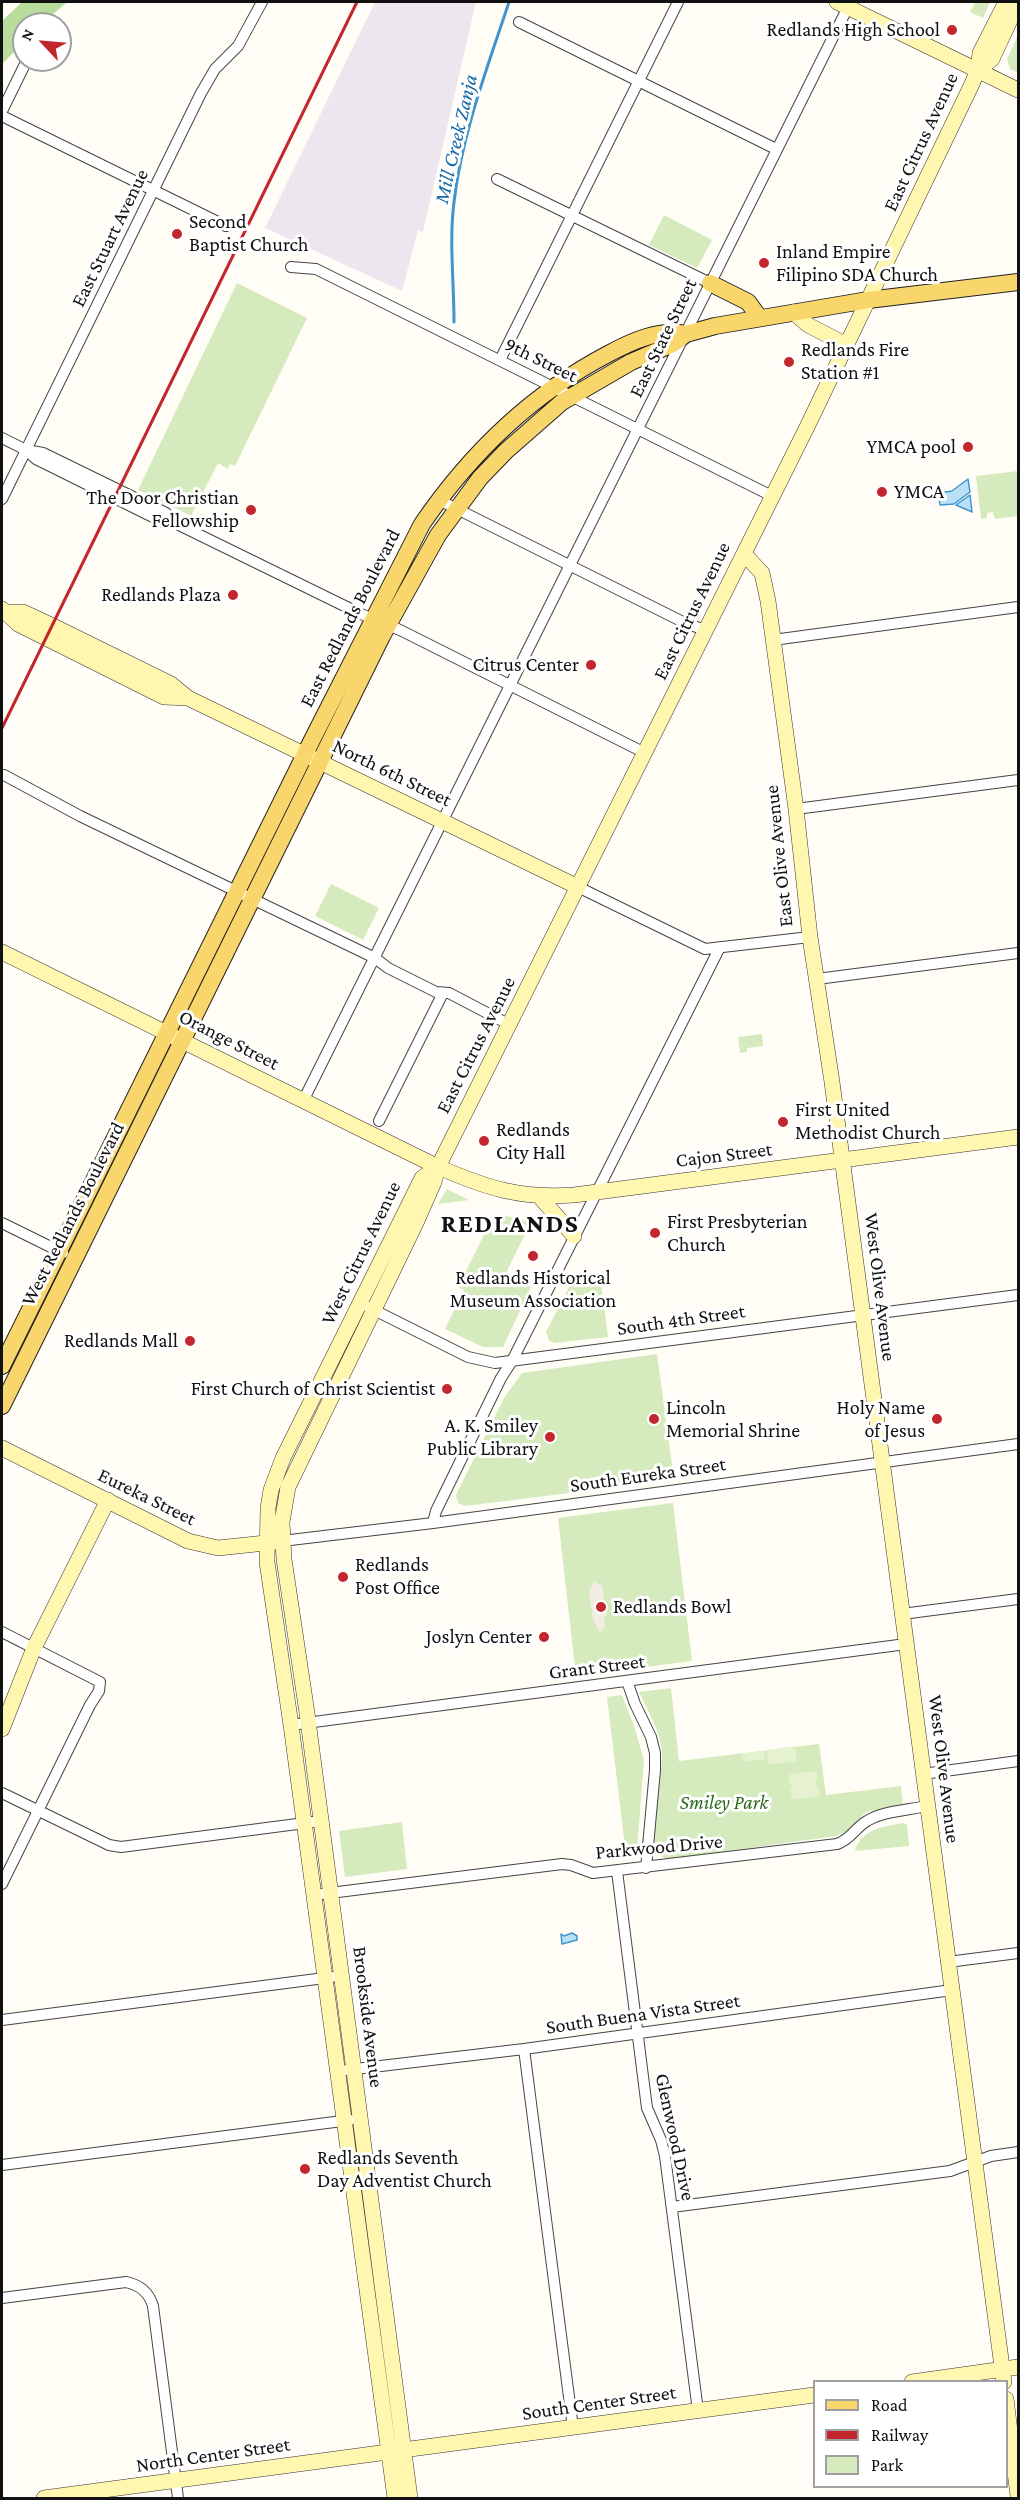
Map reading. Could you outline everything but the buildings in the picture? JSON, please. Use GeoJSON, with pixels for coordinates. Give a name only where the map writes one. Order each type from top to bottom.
{"type":"FeatureCollection","features":[{"type":"Feature","properties":{"kind":"main road","name":"East Citrus Avenue"},"geometry":{"type":"LineString","coordinates":[[438,1167],[847,345],[978,70],[981,53],[1006,2]]}},
{"type":"Feature","properties":{"kind":"main road","name":"East Citrus Avenue"},"geometry":{"type":"LineString","coordinates":[[978,70],[992,59],[1018,3]]}},
{"type":"Feature","properties":{"kind":"main road"},"geometry":{"type":"LineString","coordinates":[[842,4],[1018,90]]}},
{"type":"Feature","properties":{"kind":"main road","name":"East Redlands Boulevard"},"geometry":{"type":"LineString","coordinates":[[175,1037],[245,896],[321,762],[381,622],[408,548],[439,500],[465,468],[507,425],[555,386],[585,366],[652,335],[676,332],[686,334],[759,317],[868,300],[1018,282]]}},
{"type":"Feature","properties":{"kind":"main road"},"geometry":{"type":"LineString","coordinates":[[710,283],[748,302],[759,317]]}},
{"type":"Feature","properties":{"kind":"main road"},"geometry":{"type":"LineString","coordinates":[[793,312],[808,326],[847,345]]}},
{"type":"Feature","properties":{"kind":"main road","name":"East Redlands Boulevard"},"geometry":{"type":"LineString","coordinates":[[245,896],[305,754],[381,622],[456,509],[506,451],[572,395],[631,362],[673,344],[686,334]]}},
{"type":"Feature","properties":{"kind":"main road","name":"East Olive Avenue"},"geometry":{"type":"LineString","coordinates":[[744,554],[759,568],[765,580],[796,809],[810,937],[842,1162]]}},
{"type":"Feature","properties":{"kind":"main road","name":"North 6th Street"},"geometry":{"type":"LineString","coordinates":[[4,611],[22,612],[51,625],[171,684],[188,698],[578,887]]}},
{"type":"Feature","properties":{"kind":"main road","name":"Orange Street"},"geometry":{"type":"LineString","coordinates":[[2,952],[438,1167]]}},
{"type":"Feature","properties":{"kind":"main road","name":"West Redlands Boulevard"},"geometry":{"type":"LineString","coordinates":[[2,1406],[67,1254],[175,1037]]}},
{"type":"Feature","properties":{"kind":"main road","name":"Cajon Street"},"geometry":{"type":"LineString","coordinates":[[438,1167],[478,1185],[501,1191],[539,1196],[596,1192],[842,1162],[1018,1137]]}},
{"type":"Feature","properties":{"kind":"main road","name":"West Olive Avenue"},"geometry":{"type":"LineString","coordinates":[[842,1162],[1003,2375]]}},
{"type":"Feature","properties":{"kind":"main road","name":"West Citrus Avenue"},"geometry":{"type":"LineString","coordinates":[[266,1543],[268,1508],[277,1471],[422,1178],[438,1167]]}},
{"type":"Feature","properties":{"kind":"main road","name":"West Citrus Avenue"},"geometry":{"type":"LineString","coordinates":[[282,1541],[284,1506],[296,1467],[374,1310],[434,1182],[438,1167]]}},
{"type":"Feature","properties":{"kind":"main road"},"geometry":{"type":"LineString","coordinates":[[539,1196],[574,1236]]}},
{"type":"Feature","properties":{"kind":"main road","name":"West Redlands Boulevard"},"geometry":{"type":"LineString","coordinates":[[2,1366],[67,1254]]}},
{"type":"Feature","properties":{"kind":"main road","name":"Eureka Street"},"geometry":{"type":"LineString","coordinates":[[2,1448],[162,1529],[206,1547],[229,1548],[282,1541]]}},
{"type":"Feature","properties":{"kind":"main road"},"geometry":{"type":"LineString","coordinates":[[2,1729],[34,1648],[108,1500]]}},
{"type":"Feature","properties":{"kind":"main road","name":"Brookside Avenue"},"geometry":{"type":"LineString","coordinates":[[282,1541],[360,2119],[396,2452],[395,2499]]}},
{"type":"Feature","properties":{"kind":"main road","name":"Brookside Avenue"},"geometry":{"type":"LineString","coordinates":[[266,1543],[344,2121],[396,2452],[410,2499]]}},
{"type":"Feature","properties":{"kind":"main road"},"geometry":{"type":"LineString","coordinates":[[938,2380],[1003,2375],[1018,2367]]}},
{"type":"Feature","properties":{"kind":"main road","name":"South Center Street"},"geometry":{"type":"LineString","coordinates":[[396,2452],[813,2395]]}},
{"type":"Feature","properties":{"kind":"main road"},"geometry":{"type":"LineString","coordinates":[[1008,2415],[1018,2496]]}},
{"type":"Feature","properties":{"kind":"main road","name":"North Center Street"},"geometry":{"type":"LineString","coordinates":[[44,2499],[396,2452]]}},
{"type":"Feature","properties":{"kind":"street","name":"East Stuart Avenue"},"geometry":{"type":"LineString","coordinates":[[2,499],[208,81],[238,46],[262,2]]}},
{"type":"Feature","properties":{"kind":"street"},"geometry":{"type":"LineString","coordinates":[[501,360],[678,2]]}},
{"type":"Feature","properties":{"kind":"street","name":"East State Street"},"geometry":{"type":"LineString","coordinates":[[303,1101],[686,334],[776,149],[842,4]]}},
{"type":"Feature","properties":{"kind":"street"},"geometry":{"type":"LineString","coordinates":[[519,22],[776,149]]}},
{"type":"Feature","properties":{"kind":"street"},"geometry":{"type":"LineString","coordinates":[[2,111],[21,72]]}},
{"type":"Feature","properties":{"kind":"street"},"geometry":{"type":"LineString","coordinates":[[2,116],[226,226]]}},
{"type":"Feature","properties":{"kind":"street"},"geometry":{"type":"LineString","coordinates":[[497,179],[710,283]]}},
{"type":"Feature","properties":{"kind":"street","name":"9th Street"},"geometry":{"type":"LineString","coordinates":[[291,267],[315,269],[555,386],[772,496]]}},
{"type":"Feature","properties":{"kind":"street"},"geometry":{"type":"LineString","coordinates":[[2,438],[26,450],[43,453],[64,463],[166,513],[175,523],[511,684],[645,753]]}},
{"type":"Feature","properties":{"kind":"street"},"geometry":{"type":"LineString","coordinates":[[439,500],[687,624],[706,630]]}},
{"type":"Feature","properties":{"kind":"street"},"geometry":{"type":"LineString","coordinates":[[773,639],[1018,607]]}},
{"type":"Feature","properties":{"kind":"street"},"geometry":{"type":"LineString","coordinates":[[4,775],[80,816],[375,958],[407,978],[436,992],[449,993],[510,1025]]}},
{"type":"Feature","properties":{"kind":"street"},"geometry":{"type":"LineString","coordinates":[[796,809],[1018,780]]}},
{"type":"Feature","properties":{"kind":"street"},"geometry":{"type":"LineString","coordinates":[[578,887],[702,948],[810,937]]}},
{"type":"Feature","properties":{"kind":"street"},"geometry":{"type":"LineString","coordinates":[[433,1523],[436,1511],[501,1378],[512,1361],[720,947]]}},
{"type":"Feature","properties":{"kind":"street"},"geometry":{"type":"LineString","coordinates":[[817,979],[1018,953]]}},
{"type":"Feature","properties":{"kind":"street"},"geometry":{"type":"LineString","coordinates":[[378,1121],[442,993]]}},
{"type":"Feature","properties":{"kind":"street"},"geometry":{"type":"LineString","coordinates":[[2,1223],[67,1254]]}},
{"type":"Feature","properties":{"kind":"street","name":"South 4th Street"},"geometry":{"type":"LineString","coordinates":[[360,1303],[468,1357],[495,1363],[1018,1295]]}},
{"type":"Feature","properties":{"kind":"street","name":"South Eureka Street"},"geometry":{"type":"LineString","coordinates":[[282,1541],[433,1523],[1018,1444]]}},
{"type":"Feature","properties":{"kind":"street"},"geometry":{"type":"LineString","coordinates":[[902,1614],[1018,1599]]}},
{"type":"Feature","properties":{"kind":"street"},"geometry":{"type":"LineString","coordinates":[[2,1632],[98,1679],[99,1690],[2,1884]]}},
{"type":"Feature","properties":{"kind":"street","name":"Grant Street"},"geometry":{"type":"LineString","coordinates":[[291,1725],[906,1644]]}},
{"type":"Feature","properties":{"kind":"street"},"geometry":{"type":"LineString","coordinates":[[627,1681],[651,1737],[655,1753],[646,1868]]}},
{"type":"Feature","properties":{"kind":"street"},"geometry":{"type":"LineString","coordinates":[[923,1774],[1018,1761]]}},
{"type":"Feature","properties":{"kind":"street"},"geometry":{"type":"LineString","coordinates":[[2,1793],[109,1845],[121,1847],[320,1821]]}},
{"type":"Feature","properties":{"kind":"street","name":"Parkwood Drive"},"geometry":{"type":"LineString","coordinates":[[314,1895],[562,1864],[572,1865],[593,1873],[837,1844],[849,1839],[865,1822],[873,1818],[927,1806]]}},
{"type":"Feature","properties":{"kind":"street","name":"Glenwood Drive"},"geometry":{"type":"LineString","coordinates":[[617,1871],[647,2108],[661,2139],[698,2411]]}},
{"type":"Feature","properties":{"kind":"street"},"geometry":{"type":"LineString","coordinates":[[948,1962],[1018,1953]]}},
{"type":"Feature","properties":{"kind":"street"},"geometry":{"type":"LineString","coordinates":[[2,2020],[341,1976]]}},
{"type":"Feature","properties":{"kind":"street","name":"South Buena Vista Street"},"geometry":{"type":"LineString","coordinates":[[337,2071],[524,2049],[952,1990]]}},
{"type":"Feature","properties":{"kind":"street"},"geometry":{"type":"LineString","coordinates":[[524,2049],[573,2428]]}},
{"type":"Feature","properties":{"kind":"street"},"geometry":{"type":"LineString","coordinates":[[2,2165],[360,2119]]}},
{"type":"Feature","properties":{"kind":"street"},"geometry":{"type":"LineString","coordinates":[[672,2207],[950,2171],[974,2161],[1018,2152]]}},
{"type":"Feature","properties":{"kind":"street"},"geometry":{"type":"LineString","coordinates":[[2,2298],[126,2282],[143,2289],[153,2306],[178,2499]]}},
{"type":"Feature","properties":{"kind":"shaded area"},"geometry":{"type":"Polygon","coordinates":[[[375,2],[476,2],[423,232],[418,230],[402,291],[265,228],[375,2]]]}},
{"type":"Feature","properties":{"kind":"shaded area"},"geometry":{"type":"Polygon","coordinates":[[[594,1581],[602,1586],[607,1616],[604,1616],[605,1626],[600,1633],[593,1619],[589,1592],[594,1581]]]}},
{"type":"Feature","properties":{"kind":"green space"},"geometry":{"type":"Polygon","coordinates":[[[22,2],[67,2],[56,12],[12,12],[12,54],[2,64],[2,21],[22,2]]]}},
{"type":"Feature","properties":{"kind":"green space"},"geometry":{"type":"Polygon","coordinates":[[[975,2],[990,2],[983,18],[970,12],[975,2]]]}},
{"type":"Feature","properties":{"kind":"green space"},"geometry":{"type":"Polygon","coordinates":[[[1018,35],[1018,73],[1010,69],[1007,59],[1018,35]]]}},
{"type":"Feature","properties":{"kind":"green space"},"geometry":{"type":"Polygon","coordinates":[[[664,215],[712,240],[697,268],[649,245],[664,215]]]}},
{"type":"Feature","properties":{"kind":"green space"},"geometry":{"type":"Polygon","coordinates":[[[237,283],[307,318],[235,466],[230,464],[228,469],[218,463],[191,516],[138,490],[237,283]]]}},
{"type":"Feature","properties":{"kind":"green space"},"geometry":{"type":"Polygon","coordinates":[[[1018,471],[1018,516],[995,519],[993,512],[987,513],[987,518],[981,519],[976,476],[1018,471]]]}},
{"type":"Feature","properties":{"kind":"green space"},"geometry":{"type":"Polygon","coordinates":[[[331,884],[379,908],[363,940],[315,916],[331,884]]]}},
{"type":"Feature","properties":{"kind":"green space"},"geometry":{"type":"Polygon","coordinates":[[[762,1034],[763,1046],[747,1048],[747,1052],[740,1053],[738,1037],[762,1034]]]}},
{"type":"Feature","properties":{"kind":"green space"},"geometry":{"type":"Polygon","coordinates":[[[447,1189],[469,1200],[438,1204],[447,1189]]]}},
{"type":"Feature","properties":{"kind":"green space"},"geometry":{"type":"Polygon","coordinates":[[[495,1213],[531,1222],[505,1275],[531,1287],[503,1347],[483,1347],[445,1329],[464,1290],[458,1287],[495,1213]]]}},
{"type":"Feature","properties":{"kind":"green space"},"geometry":{"type":"Polygon","coordinates":[[[600,1275],[608,1337],[555,1343],[549,1341],[546,1332],[573,1279],[600,1275]]]}},
{"type":"Feature","properties":{"kind":"green space"},"geometry":{"type":"Polygon","coordinates":[[[657,1354],[674,1480],[465,1506],[458,1503],[456,1495],[504,1398],[522,1373],[657,1354]]]}},
{"type":"Feature","properties":{"kind":"green space"},"geometry":{"type":"Polygon","coordinates":[[[673,1503],[692,1661],[576,1676],[558,1518],[673,1503]]]}},
{"type":"Feature","properties":{"kind":"green space","name":"Smiley Park"},"geometry":{"type":"Polygon","coordinates":[[[671,1688],[679,1761],[819,1744],[826,1795],[901,1786],[903,1805],[866,1812],[847,1831],[836,1836],[670,1859],[662,1856],[655,1845],[655,1820],[662,1762],[661,1744],[639,1692],[671,1688]]]}},
{"type":"Feature","properties":{"kind":"green space","name":"Smiley Park"},"geometry":{"type":"Polygon","coordinates":[[[622,1695],[644,1760],[637,1849],[633,1855],[626,1855],[607,1697],[622,1695]]]}},
{"type":"Feature","properties":{"kind":"green space"},"geometry":{"type":"Polygon","coordinates":[[[795,1746],[797,1761],[769,1765],[767,1750],[795,1746]]]}},
{"type":"Feature","properties":{"kind":"green space"},"geometry":{"type":"Polygon","coordinates":[[[764,1751],[765,1759],[743,1762],[742,1754],[764,1751]]]}},
{"type":"Feature","properties":{"kind":"green space"},"geometry":{"type":"Polygon","coordinates":[[[814,1771],[817,1773],[816,1783],[820,1795],[792,1799],[790,1789],[793,1786],[790,1784],[789,1776],[814,1771]]]}},
{"type":"Feature","properties":{"kind":"green space"},"geometry":{"type":"Polygon","coordinates":[[[402,1822],[407,1869],[345,1877],[339,1831],[402,1822]]]}},
{"type":"Feature","properties":{"kind":"green space"},"geometry":{"type":"Polygon","coordinates":[[[903,1823],[907,1825],[909,1846],[855,1851],[867,1834],[903,1823]]]}},
{"type":"Feature","properties":{"kind":"water"},"geometry":{"type":"Polygon","coordinates":[[[968,479],[970,492],[954,504],[940,505],[938,493],[952,491],[968,479]]]}},
{"type":"Feature","properties":{"kind":"water"},"geometry":{"type":"Polygon","coordinates":[[[970,495],[972,512],[956,505],[970,495]]]}},
{"type":"Feature","properties":{"kind":"water"},"geometry":{"type":"Polygon","coordinates":[[[572,1933],[577,1936],[577,1940],[562,1944],[561,1934],[564,1936],[572,1933]]]}},
{"type":"Feature","properties":{"kind":"waterway","name":"Mill Creek Zanja"},"geometry":{"type":"LineString","coordinates":[[454,322],[452,232],[458,176],[469,125],[509,2]]}},
{"type":"Feature","properties":{"kind":"railway"},"geometry":{"type":"LineString","coordinates":[[2,728],[357,2]]}},
{"type":"Feature","properties":{"kind":"place","name":"Redlands High School"},"geometry":{"type":"Point","coordinates":[952,30]}},
{"type":"Feature","properties":{"kind":"place","name":"Second Baptist Church"},"geometry":{"type":"Point","coordinates":[177,234]}},
{"type":"Feature","properties":{"kind":"place","name":"Inland Empire Filipino SDA Church"},"geometry":{"type":"Point","coordinates":[764,263]}},
{"type":"Feature","properties":{"kind":"place","name":"Redlands Fire Station #1"},"geometry":{"type":"Point","coordinates":[789,362]}},
{"type":"Feature","properties":{"kind":"place","name":"YMCA pool"},"geometry":{"type":"Point","coordinates":[968,447]}},
{"type":"Feature","properties":{"kind":"place","name":"YMCA"},"geometry":{"type":"Point","coordinates":[882,492]}},
{"type":"Feature","properties":{"kind":"place","name":"The Door Christian Fellowship"},"geometry":{"type":"Point","coordinates":[251,510]}},
{"type":"Feature","properties":{"kind":"place","name":"Redlands Plaza"},"geometry":{"type":"Point","coordinates":[233,595]}},
{"type":"Feature","properties":{"kind":"place","name":"Citrus Center"},"geometry":{"type":"Point","coordinates":[591,665]}},
{"type":"Feature","properties":{"kind":"place","name":"First United Methodist Church"},"geometry":{"type":"Point","coordinates":[783,1122]}},
{"type":"Feature","properties":{"kind":"place","name":"Redlands City Hall"},"geometry":{"type":"Point","coordinates":[484,1141]}},
{"type":"Feature","properties":{"kind":"place","name":"First Presbyterian Church"},"geometry":{"type":"Point","coordinates":[655,1233]}},
{"type":"Feature","properties":{"kind":"place","name":"Redlands Historical Museum Association"},"geometry":{"type":"Point","coordinates":[533,1256]}},
{"type":"Feature","properties":{"kind":"place","name":"Redlands Mall"},"geometry":{"type":"Point","coordinates":[190,1341]}},
{"type":"Feature","properties":{"kind":"place","name":"First Church of Christ Scientist"},"geometry":{"type":"Point","coordinates":[447,1389]}},
{"type":"Feature","properties":{"kind":"place","name":"Lincoln Memorial Shrine"},"geometry":{"type":"Point","coordinates":[654,1419]}},
{"type":"Feature","properties":{"kind":"place","name":"Holy Name of Jesus"},"geometry":{"type":"Point","coordinates":[937,1419]}},
{"type":"Feature","properties":{"kind":"place","name":"A. K. Smiley Public Library"},"geometry":{"type":"Point","coordinates":[550,1437]}},
{"type":"Feature","properties":{"kind":"place","name":"Redlands Post Office"},"geometry":{"type":"Point","coordinates":[343,1577]}},
{"type":"Feature","properties":{"kind":"place","name":"Redlands Bowl"},"geometry":{"type":"Point","coordinates":[601,1607]}},
{"type":"Feature","properties":{"kind":"place","name":"Joslyn Center"},"geometry":{"type":"Point","coordinates":[544,1637]}},
{"type":"Feature","properties":{"kind":"place","name":"Redlands Seventh Day Adventist Church"},"geometry":{"type":"Point","coordinates":[305,2169]}},
{"type":"Feature","properties":{"kind":"district","name":"REDLANDS"},"geometry":{"type":"Point","coordinates":[510,1224]}}]}
